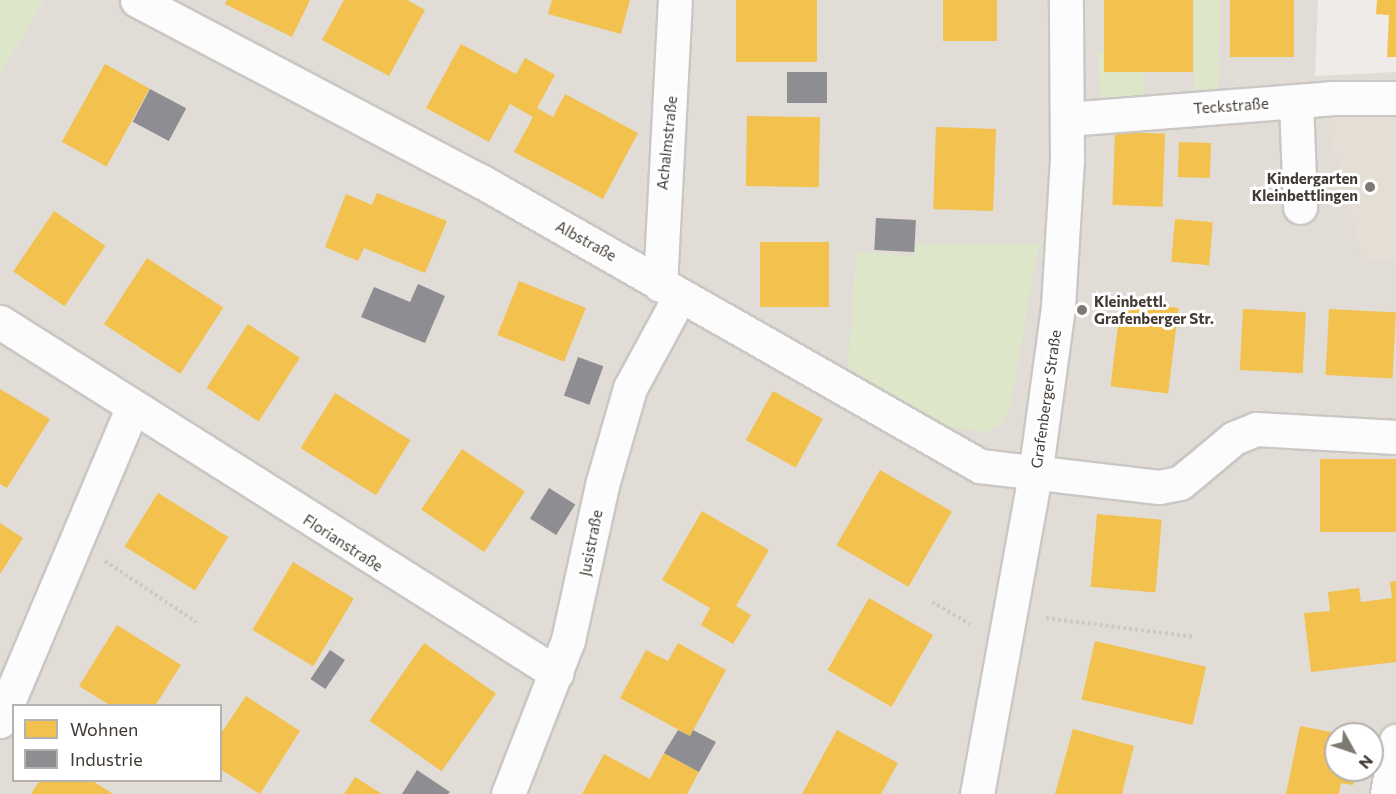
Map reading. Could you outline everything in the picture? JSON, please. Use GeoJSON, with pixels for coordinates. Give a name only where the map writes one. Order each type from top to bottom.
{"type":"FeatureCollection","features":[{"type":"Feature","properties":{"kind":"street","name":"Albstraße"},"geometry":{"type":"LineString","coordinates":[[137,0],[479,180],[980,466],[1035,476],[1159,487],[1180,483],[1234,438],[1256,429],[1396,437]]}},
{"type":"Feature","properties":{"kind":"street","name":"Achalmstraße"},"geometry":{"type":"LineString","coordinates":[[670,291],[675,0]]}},
{"type":"Feature","properties":{"kind":"street","name":"Grafenberger Straße"},"geometry":{"type":"LineString","coordinates":[[977,794],[1035,476],[1063,261],[1067,119],[1066,0]]}},
{"type":"Feature","properties":{"kind":"street","name":"Teckstraße"},"geometry":{"type":"LineString","coordinates":[[1067,119],[1296,101],[1396,98]]}},
{"type":"Feature","properties":{"kind":"street"},"geometry":{"type":"LineString","coordinates":[[1296,101],[1300,207]]}},
{"type":"Feature","properties":{"kind":"street","name":"Jusistraße"},"geometry":{"type":"LineString","coordinates":[[508,794],[556,673],[630,388],[670,291]]}},
{"type":"Feature","properties":{"kind":"street","name":"Florianstraße"},"geometry":{"type":"LineString","coordinates":[[0,322],[132,410],[556,673]]}},
{"type":"Feature","properties":{"kind":"street"},"geometry":{"type":"LineString","coordinates":[[0,721],[132,410]]}},
{"type":"Feature","properties":{"kind":"street"},"geometry":{"type":"LineString","coordinates":[[1387,794],[1396,741]]}},
{"type":"Feature","properties":{"kind":"path"},"geometry":{"type":"LineString","coordinates":[[77,542],[196,622]]}},
{"type":"Feature","properties":{"kind":"path"},"geometry":{"type":"LineString","coordinates":[[1010,614],[1195,637]]}},
{"type":"Feature","properties":{"kind":"shaded area"},"geometry":{"type":"Polygon","coordinates":[[[44,0],[1318,0],[1315,76],[1396,72],[1396,794],[0,794],[0,74],[44,0]]]}},
{"type":"Feature","properties":{"kind":"shaded area","name":"Kindergarten Kleinbettlingen"},"geometry":{"type":"Polygon","coordinates":[[[1396,113],[1396,260],[1363,261],[1325,114],[1396,113]]]}},
{"type":"Feature","properties":{"kind":"green space"},"geometry":{"type":"Polygon","coordinates":[[[0,0],[44,0],[0,74],[0,0]]]}},
{"type":"Feature","properties":{"kind":"green space"},"geometry":{"type":"Polygon","coordinates":[[[1194,0],[1221,0],[1218,91],[1194,94],[1194,0]]]}},
{"type":"Feature","properties":{"kind":"green space"},"geometry":{"type":"Polygon","coordinates":[[[1112,50],[1144,71],[1144,98],[1099,97],[1098,51],[1112,50]]]}},
{"type":"Feature","properties":{"kind":"green space"},"geometry":{"type":"Polygon","coordinates":[[[916,243],[1039,244],[1010,407],[1004,421],[986,432],[947,427],[848,368],[856,252],[914,256],[916,243]]]}},
{"type":"Feature","properties":{"kind":"building: Wohnen"},"geometry":{"type":"Polygon","coordinates":[[[227,0],[310,0],[292,37],[225,4],[227,0]]]}},
{"type":"Feature","properties":{"kind":"building: Wohnen"},"geometry":{"type":"Polygon","coordinates":[[[344,0],[407,0],[425,10],[389,76],[322,40],[344,0]]]}},
{"type":"Feature","properties":{"kind":"building: Wohnen"},"geometry":{"type":"Polygon","coordinates":[[[552,0],[630,0],[621,34],[548,14],[552,0]]]}},
{"type":"Feature","properties":{"kind":"building: Wohnen"},"geometry":{"type":"Polygon","coordinates":[[[736,0],[817,0],[817,62],[736,62],[736,0]]]}},
{"type":"Feature","properties":{"kind":"building: Wohnen"},"geometry":{"type":"Polygon","coordinates":[[[943,0],[997,0],[997,41],[943,41],[943,0]]]}},
{"type":"Feature","properties":{"kind":"building: Wohnen"},"geometry":{"type":"Polygon","coordinates":[[[1104,0],[1193,0],[1193,72],[1104,72],[1104,0]]]}},
{"type":"Feature","properties":{"kind":"building: Wohnen"},"geometry":{"type":"Polygon","coordinates":[[[1230,0],[1294,0],[1294,57],[1230,57],[1230,0]]]}},
{"type":"Feature","properties":{"kind":"building: Wohnen"},"geometry":{"type":"Polygon","coordinates":[[[1377,0],[1396,0],[1396,57],[1387,57],[1389,15],[1376,14],[1377,0]]]}},
{"type":"Feature","properties":{"kind":"building: Wohnen"},"geometry":{"type":"Polygon","coordinates":[[[461,44],[516,74],[525,58],[555,75],[537,108],[553,117],[565,94],[638,133],[603,199],[514,152],[533,117],[510,104],[489,142],[426,108],[461,44]]]}},
{"type":"Feature","properties":{"kind":"building: Wohnen"},"geometry":{"type":"Polygon","coordinates":[[[105,64],[150,89],[106,167],[62,142],[105,64]]]}},
{"type":"Feature","properties":{"kind":"building: Wohnen"},"geometry":{"type":"Polygon","coordinates":[[[747,116],[820,117],[819,187],[746,186],[747,116]]]}},
{"type":"Feature","properties":{"kind":"building: Wohnen"},"geometry":{"type":"Polygon","coordinates":[[[936,127],[996,129],[993,211],[933,209],[936,127]]]}},
{"type":"Feature","properties":{"kind":"building: Wohnen"},"geometry":{"type":"Polygon","coordinates":[[[1115,132],[1165,134],[1162,207],[1112,205],[1115,132]]]}},
{"type":"Feature","properties":{"kind":"building: Wohnen"},"geometry":{"type":"Polygon","coordinates":[[[1179,142],[1211,143],[1210,178],[1178,177],[1179,142]]]}},
{"type":"Feature","properties":{"kind":"building: Wohnen"},"geometry":{"type":"Polygon","coordinates":[[[377,193],[447,221],[425,273],[364,248],[358,261],[325,247],[346,194],[372,205],[377,193]]]}},
{"type":"Feature","properties":{"kind":"building: Wohnen"},"geometry":{"type":"Polygon","coordinates":[[[54,211],[105,246],[65,306],[13,272],[54,211]]]}},
{"type":"Feature","properties":{"kind":"building: Wohnen"},"geometry":{"type":"Polygon","coordinates":[[[1175,219],[1213,222],[1209,265],[1171,262],[1175,219]]]}},
{"type":"Feature","properties":{"kind":"building: Wohnen"},"geometry":{"type":"Polygon","coordinates":[[[760,242],[829,242],[829,307],[760,307],[760,242]]]}},
{"type":"Feature","properties":{"kind":"building: Wohnen"},"geometry":{"type":"Polygon","coordinates":[[[147,258],[223,308],[180,374],[104,324],[147,258]]]}},
{"type":"Feature","properties":{"kind":"building: Wohnen"},"geometry":{"type":"Polygon","coordinates":[[[519,281],[586,308],[564,362],[497,335],[519,281]]]}},
{"type":"Feature","properties":{"kind":"building: Wohnen"},"geometry":{"type":"Polygon","coordinates":[[[1121,301],[1179,308],[1168,393],[1111,386],[1121,301]]]}},
{"type":"Feature","properties":{"kind":"building: Wohnen"},"geometry":{"type":"Polygon","coordinates":[[[1243,309],[1306,312],[1303,373],[1240,370],[1243,309]]]}},
{"type":"Feature","properties":{"kind":"building: Wohnen"},"geometry":{"type":"Polygon","coordinates":[[[1329,309],[1396,313],[1392,378],[1326,375],[1329,309]]]}},
{"type":"Feature","properties":{"kind":"building: Wohnen"},"geometry":{"type":"Polygon","coordinates":[[[248,324],[300,358],[259,422],[207,388],[248,324]]]}},
{"type":"Feature","properties":{"kind":"building: Wohnen"},"geometry":{"type":"Polygon","coordinates":[[[0,389],[50,419],[7,488],[0,484],[0,389]]]}},
{"type":"Feature","properties":{"kind":"building: Wohnen"},"geometry":{"type":"Polygon","coordinates":[[[773,391],[823,419],[796,468],[746,440],[773,391]]]}},
{"type":"Feature","properties":{"kind":"building: Wohnen"},"geometry":{"type":"Polygon","coordinates":[[[335,393],[410,440],[376,495],[301,448],[335,393]]]}},
{"type":"Feature","properties":{"kind":"building: Wohnen"},"geometry":{"type":"Polygon","coordinates":[[[462,449],[525,491],[484,552],[421,510],[462,449]]]}},
{"type":"Feature","properties":{"kind":"building: Wohnen"},"geometry":{"type":"Polygon","coordinates":[[[1320,459],[1396,459],[1396,532],[1320,532],[1320,459]]]}},
{"type":"Feature","properties":{"kind":"building: Wohnen"},"geometry":{"type":"Polygon","coordinates":[[[880,470],[952,512],[908,587],[836,545],[880,470]]]}},
{"type":"Feature","properties":{"kind":"building: Wohnen"},"geometry":{"type":"Polygon","coordinates":[[[158,493],[228,537],[195,590],[125,546],[158,493]]]}},
{"type":"Feature","properties":{"kind":"building: Wohnen"},"geometry":{"type":"Polygon","coordinates":[[[702,511],[769,550],[736,606],[751,615],[733,644],[701,625],[710,608],[662,580],[702,511]]]}},
{"type":"Feature","properties":{"kind":"building: Wohnen"},"geometry":{"type":"Polygon","coordinates":[[[1097,514],[1162,520],[1155,592],[1091,587],[1097,514]]]}},
{"type":"Feature","properties":{"kind":"building: Wohnen"},"geometry":{"type":"Polygon","coordinates":[[[0,523],[23,538],[0,574],[0,523]]]}},
{"type":"Feature","properties":{"kind":"building: Wohnen"},"geometry":{"type":"Polygon","coordinates":[[[293,562],[354,599],[313,666],[252,630],[293,562]]]}},
{"type":"Feature","properties":{"kind":"building: Wohnen"},"geometry":{"type":"Polygon","coordinates":[[[1396,581],[1396,662],[1311,672],[1304,613],[1330,611],[1328,592],[1359,588],[1361,602],[1392,598],[1390,582],[1396,581]]]}},
{"type":"Feature","properties":{"kind":"building: Wohnen"},"geometry":{"type":"Polygon","coordinates":[[[869,598],[933,635],[892,707],[828,670],[869,598]]]}},
{"type":"Feature","properties":{"kind":"building: Wohnen"},"geometry":{"type":"Polygon","coordinates":[[[117,625],[181,665],[156,704],[108,704],[79,686],[117,625]]]}},
{"type":"Feature","properties":{"kind":"building: Wohnen"},"geometry":{"type":"Polygon","coordinates":[[[1095,641],[1206,667],[1193,725],[1082,699],[1095,641]]]}},
{"type":"Feature","properties":{"kind":"building: Wohnen"},"geometry":{"type":"Polygon","coordinates":[[[424,643],[496,693],[442,771],[370,721],[424,643]]]}},
{"type":"Feature","properties":{"kind":"building: Wohnen"},"geometry":{"type":"Polygon","coordinates":[[[678,643],[726,670],[690,736],[620,698],[646,650],[668,661],[678,643]]]}},
{"type":"Feature","properties":{"kind":"building: Wohnen"},"geometry":{"type":"Polygon","coordinates":[[[246,696],[300,731],[260,794],[222,770],[222,732],[246,696]]]}},
{"type":"Feature","properties":{"kind":"building: Wohnen"},"geometry":{"type":"Polygon","coordinates":[[[1300,726],[1324,731],[1324,782],[1354,782],[1353,785],[1341,783],[1339,794],[1286,794],[1300,726]]]}},
{"type":"Feature","properties":{"kind":"building: Wohnen"},"geometry":{"type":"Polygon","coordinates":[[[1073,729],[1134,746],[1122,794],[1055,794],[1073,729]]]}},
{"type":"Feature","properties":{"kind":"building: Wohnen"},"geometry":{"type":"Polygon","coordinates":[[[837,730],[898,763],[881,794],[802,794],[837,730]]]}},
{"type":"Feature","properties":{"kind":"building: Wohnen"},"geometry":{"type":"Polygon","coordinates":[[[664,753],[699,772],[687,794],[582,794],[604,754],[650,779],[664,753]]]}},
{"type":"Feature","properties":{"kind":"building: Wohnen"},"geometry":{"type":"Polygon","coordinates":[[[355,777],[382,794],[344,794],[355,777]]]}},
{"type":"Feature","properties":{"kind":"building: Wohnen"},"geometry":{"type":"Polygon","coordinates":[[[39,782],[94,782],[113,794],[31,794],[39,782]]]}},
{"type":"Feature","properties":{"kind":"building: Industrie"},"geometry":{"type":"Polygon","coordinates":[[[787,72],[827,72],[827,103],[787,103],[787,72]]]}},
{"type":"Feature","properties":{"kind":"building: Industrie"},"geometry":{"type":"Polygon","coordinates":[[[150,89],[186,108],[169,141],[133,122],[150,89]]]}},
{"type":"Feature","properties":{"kind":"building: Industrie"},"geometry":{"type":"Polygon","coordinates":[[[876,218],[916,220],[914,252],[874,250],[876,218]]]}},
{"type":"Feature","properties":{"kind":"building: Industrie"},"geometry":{"type":"Polygon","coordinates":[[[418,284],[445,296],[425,343],[361,317],[374,287],[410,302],[418,284]]]}},
{"type":"Feature","properties":{"kind":"building: Industrie"},"geometry":{"type":"Polygon","coordinates":[[[578,357],[603,366],[589,405],[564,396],[578,357]]]}},
{"type":"Feature","properties":{"kind":"building: Industrie"},"geometry":{"type":"Polygon","coordinates":[[[549,488],[575,504],[556,535],[530,519],[549,488]]]}},
{"type":"Feature","properties":{"kind":"building: Industrie"},"geometry":{"type":"Polygon","coordinates":[[[330,650],[345,660],[325,689],[310,679],[330,650]]]}},
{"type":"Feature","properties":{"kind":"building: Industrie"},"geometry":{"type":"Polygon","coordinates":[[[678,730],[690,736],[693,730],[716,742],[699,772],[664,753],[678,730]]]}},
{"type":"Feature","properties":{"kind":"building: Industrie"},"geometry":{"type":"Polygon","coordinates":[[[417,770],[450,792],[448,794],[402,794],[417,770]]]}},
{"type":"Feature","properties":{"kind":"place","name":"Kindergarten Kleinbettlingen"},"geometry":{"type":"Point","coordinates":[1370,187]}},
{"type":"Feature","properties":{"kind":"place","name":"Kleinbettl. Grafenberger Str."},"geometry":{"type":"Point","coordinates":[1082,310]}}]}
